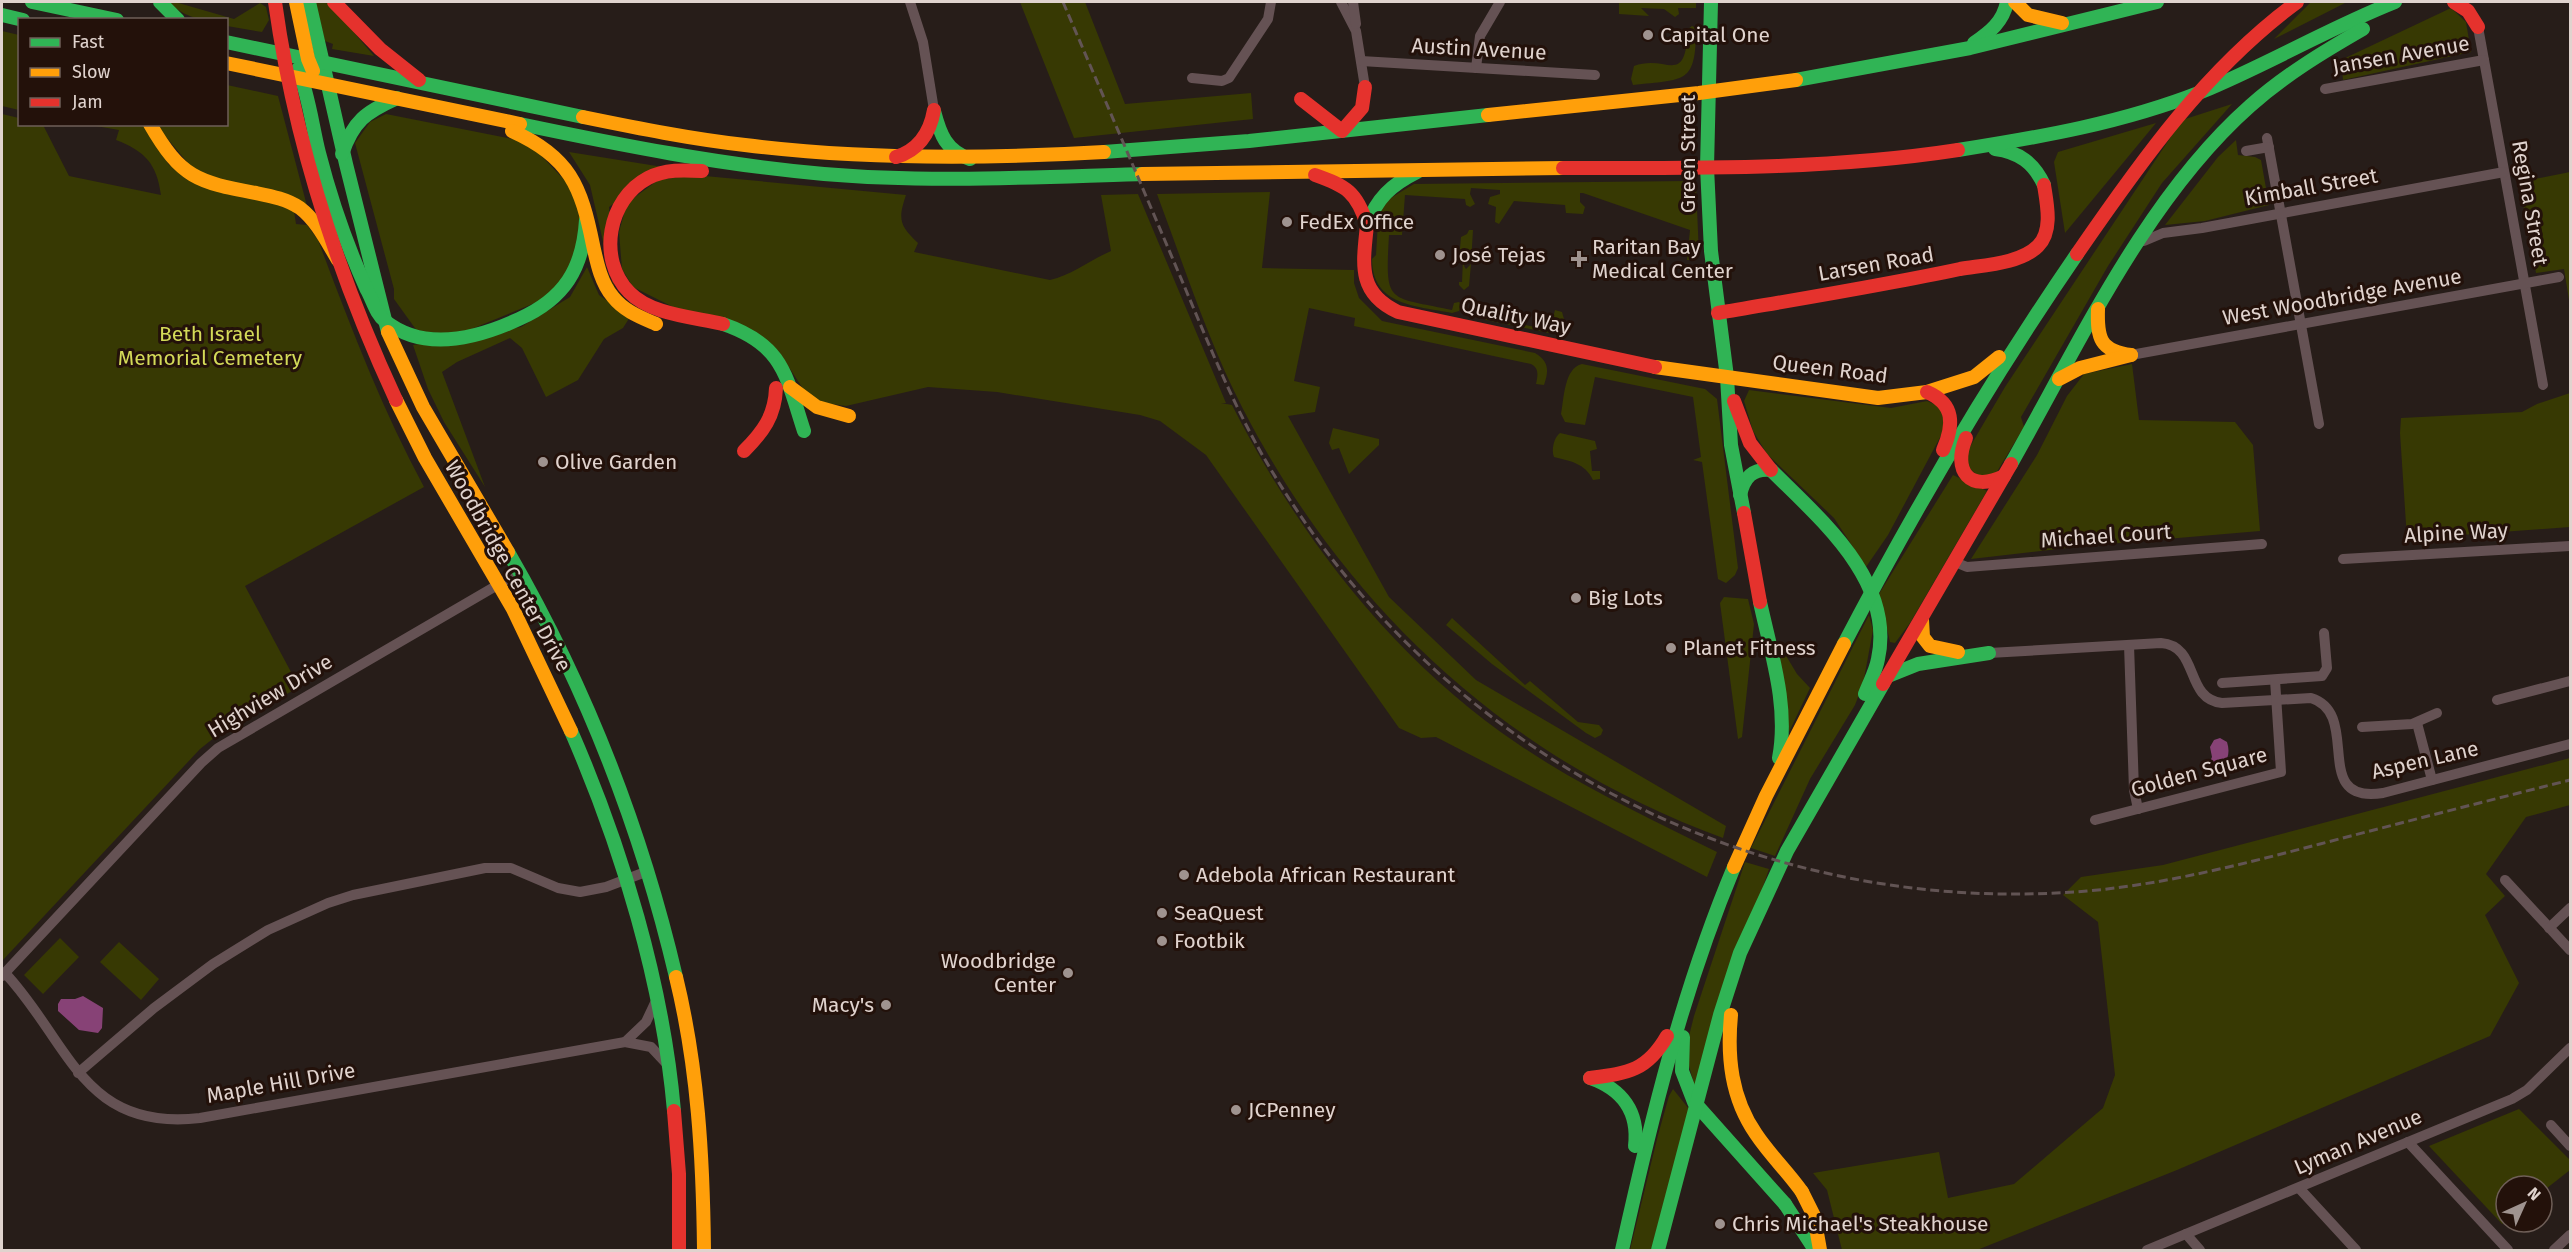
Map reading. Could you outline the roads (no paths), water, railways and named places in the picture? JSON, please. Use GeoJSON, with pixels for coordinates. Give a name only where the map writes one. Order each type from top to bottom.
{"type":"FeatureCollection","features":[{"type":"Feature","properties":{"kind":"main road"},"geometry":{"type":"LineString","coordinates":[[32,2],[108,18]]}},
{"type":"Feature","properties":{"kind":"main road"},"geometry":{"type":"LineString","coordinates":[[160,2],[176,18]]}},
{"type":"Feature","properties":{"kind":"main road","name":"Woodbridge Center Drive"},"geometry":{"type":"LineString","coordinates":[[275,2],[283,53],[307,156],[338,260],[375,354],[410,430],[500,585],[542,667],[597,796],[625,880],[656,999],[669,1072],[678,1163],[679,1251]]}},
{"type":"Feature","properties":{"kind":"main road"},"geometry":{"type":"LineString","coordinates":[[296,2],[315,60]]}},
{"type":"Feature","properties":{"kind":"main road"},"geometry":{"type":"LineString","coordinates":[[309,2],[317,77],[327,84]]}},
{"type":"Feature","properties":{"kind":"main road"},"geometry":{"type":"LineString","coordinates":[[334,2],[380,49],[424,84]]}},
{"type":"Feature","properties":{"kind":"main road","name":"Green Street"},"geometry":{"type":"LineString","coordinates":[[1711,2],[1707,167],[1709,228],[1727,377],[1728,419],[1740,497],[1784,727],[1781,753],[1766,796]]}},
{"type":"Feature","properties":{"kind":"main road"},"geometry":{"type":"LineString","coordinates":[[1964,49],[1999,24],[2004,16],[2007,2]]}},
{"type":"Feature","properties":{"kind":"main road"},"geometry":{"type":"LineString","coordinates":[[2015,2],[2024,13],[2033,18],[2072,24]]}},
{"type":"Feature","properties":{"kind":"main road"},"geometry":{"type":"LineString","coordinates":[[228,42],[711,141],[818,154],[970,159],[1056,156],[1283,137],[1709,91],[1808,78],[1964,49],[2157,2]]}},
{"type":"Feature","properties":{"kind":"main road"},"geometry":{"type":"LineString","coordinates":[[1622,1251],[1658,1093],[1687,995],[1723,895],[1766,796],[1858,617],[1919,506],[1975,412],[2030,324],[2112,204],[2183,111],[2236,51],[2261,28],[2297,2]]}},
{"type":"Feature","properties":{"kind":"main road"},"geometry":{"type":"LineString","coordinates":[[228,63],[667,154],[775,169],[910,178],[1065,177],[1300,170],[1820,164],[1891,159],[1982,147],[2074,130],[2165,105],[2230,79],[2368,12],[2397,2]]}},
{"type":"Feature","properties":{"kind":"main road"},"geometry":{"type":"LineString","coordinates":[[1658,1251],[1700,1089],[1736,964],[1766,893],[1799,826],[1922,620],[2059,379],[2098,305],[2130,252],[2188,171],[2231,124],[2288,75],[2377,21],[2397,2]]}},
{"type":"Feature","properties":{"kind":"main road"},"geometry":{"type":"LineString","coordinates":[[2454,2],[2468,11],[2478,27]]}},
{"type":"Feature","properties":{"kind":"main road"},"geometry":{"type":"LineString","coordinates":[[2475,2],[2478,27]]}},
{"type":"Feature","properties":{"kind":"main road"},"geometry":{"type":"LineString","coordinates":[[2,15],[18,19]]}},
{"type":"Feature","properties":{"kind":"main road"},"geometry":{"type":"LineString","coordinates":[[283,53],[293,61],[303,79],[318,146],[337,211],[362,279],[383,320],[420,339],[440,341],[482,334],[528,315],[552,300],[573,276],[584,247],[586,220]]}},
{"type":"Feature","properties":{"kind":"main road","name":"Woodbridge Center Drive"},"geometry":{"type":"LineString","coordinates":[[327,84],[383,320],[407,376],[434,427],[520,572],[558,645],[588,709],[620,790],[648,871],[681,1001],[694,1071],[702,1158],[704,1251]]}},
{"type":"Feature","properties":{"kind":"main road"},"geometry":{"type":"LineString","coordinates":[[1365,87],[1370,100],[1380,111],[1410,123]]}},
{"type":"Feature","properties":{"kind":"main road"},"geometry":{"type":"LineString","coordinates":[[1342,130],[1362,108],[1365,87]]}},
{"type":"Feature","properties":{"kind":"main road"},"geometry":{"type":"LineString","coordinates":[[342,154],[350,130],[357,121],[371,110],[397,98]]}},
{"type":"Feature","properties":{"kind":"main road"},"geometry":{"type":"LineString","coordinates":[[1283,137],[1303,121],[1306,110],[1301,99],[1342,130]]}},
{"type":"Feature","properties":{"kind":"main road"},"geometry":{"type":"LineString","coordinates":[[891,158],[906,155],[920,144],[928,130],[934,110]]}},
{"type":"Feature","properties":{"kind":"main road"},"geometry":{"type":"LineString","coordinates":[[934,110],[944,142],[955,153],[970,159]]}},
{"type":"Feature","properties":{"kind":"main road"},"geometry":{"type":"LineString","coordinates":[[471,114],[532,139],[556,156],[570,173],[578,187],[600,275],[623,306],[651,322],[728,339],[743,345],[764,362],[783,388],[818,409],[849,416]]}},
{"type":"Feature","properties":{"kind":"main road"},"geometry":{"type":"LineString","coordinates":[[151,126],[168,157],[194,178],[216,186],[277,198],[300,209],[313,221],[338,260]]}},
{"type":"Feature","properties":{"kind":"main road"},"geometry":{"type":"LineString","coordinates":[[2044,185],[2048,155],[2074,130]]}},
{"type":"Feature","properties":{"kind":"main road"},"geometry":{"type":"LineString","coordinates":[[1982,147],[2001,149],[2023,157],[2036,169],[2044,185]]}},
{"type":"Feature","properties":{"kind":"main road"},"geometry":{"type":"LineString","coordinates":[[775,169],[676,170],[647,178],[632,190],[617,210],[610,232],[611,252],[619,276],[636,297],[661,311],[735,327],[756,337],[777,359],[797,434]]}},
{"type":"Feature","properties":{"kind":"main road"},"geometry":{"type":"LineString","coordinates":[[1367,225],[1381,194],[1391,185],[1423,169]]}},
{"type":"Feature","properties":{"kind":"main road"},"geometry":{"type":"LineString","coordinates":[[1300,170],[1341,184],[1351,190],[1358,199],[1367,225]]}},
{"type":"Feature","properties":{"kind":"main road","name":"Larsen Road"},"geometry":{"type":"LineString","coordinates":[[1718,313],[1998,263],[2020,257],[2038,246],[2044,237],[2047,225],[2044,185]]}},
{"type":"Feature","properties":{"kind":"main road","name":"Quality Way"},"geometry":{"type":"LineString","coordinates":[[1367,225],[1364,265],[1367,285],[1377,300],[1392,310],[1645,365],[1727,377]]}},
{"type":"Feature","properties":{"kind":"main road"},"geometry":{"type":"LineString","coordinates":[[2098,305],[2097,325],[2102,343],[2113,352],[2132,355]]}},
{"type":"Feature","properties":{"kind":"main road","name":"Queen Road"},"geometry":{"type":"LineString","coordinates":[[1727,377],[1878,398],[1927,392],[1981,375],[2030,324]]}},
{"type":"Feature","properties":{"kind":"main road"},"geometry":{"type":"LineString","coordinates":[[2059,379],[2080,368],[2132,355]]}},
{"type":"Feature","properties":{"kind":"main road","name":"Green Street"},"geometry":{"type":"LineString","coordinates":[[1727,377],[1745,434],[1755,451],[1853,556],[1870,586],[1881,636],[1878,663],[1869,688],[1855,711],[1836,763]]}},
{"type":"Feature","properties":{"kind":"main road"},"geometry":{"type":"LineString","coordinates":[[744,451],[771,420],[783,388]]}},
{"type":"Feature","properties":{"kind":"main road"},"geometry":{"type":"LineString","coordinates":[[1919,506],[1936,461],[1949,437],[1951,425],[1950,412],[1943,400],[1927,392]]}},
{"type":"Feature","properties":{"kind":"main road"},"geometry":{"type":"LineString","coordinates":[[1975,412],[1961,451],[1962,471],[1972,481],[1981,483],[1990,483],[2004,476]]}},
{"type":"Feature","properties":{"kind":"main road"},"geometry":{"type":"LineString","coordinates":[[1740,497],[1742,484],[1749,474],[1761,469],[1771,470]]}},
{"type":"Feature","properties":{"kind":"main road"},"geometry":{"type":"LineString","coordinates":[[1922,620],[1921,631],[1924,641],[1935,650],[1989,653]]}},
{"type":"Feature","properties":{"kind":"main road"},"geometry":{"type":"LineString","coordinates":[[1888,676],[1918,664],[1989,653]]}},
{"type":"Feature","properties":{"kind":"main road"},"geometry":{"type":"LineString","coordinates":[[1766,893],[1732,1005],[1728,1042],[1729,1070],[1736,1098],[1748,1123],[1802,1192],[1814,1216],[1820,1251]]}},
{"type":"Feature","properties":{"kind":"main road"},"geometry":{"type":"LineString","coordinates":[[1687,995],[1681,1058],[1688,1089],[1707,1118],[1785,1204],[1815,1251]]}},
{"type":"Feature","properties":{"kind":"main road"},"geometry":{"type":"LineString","coordinates":[[1628,1224],[1629,1176],[1638,1134],[1636,1120],[1621,1095],[1604,1083],[1590,1078],[1629,1073],[1649,1063],[1660,1049],[1687,995]]}},
{"type":"Feature","properties":{"kind":"street"},"geometry":{"type":"LineString","coordinates":[[909,2],[923,42],[934,110]]}},
{"type":"Feature","properties":{"kind":"street"},"geometry":{"type":"LineString","coordinates":[[1192,78],[1222,81],[1229,78],[1268,20],[1271,2]]}},
{"type":"Feature","properties":{"kind":"street"},"geometry":{"type":"LineString","coordinates":[[1341,2],[1356,31]]}},
{"type":"Feature","properties":{"kind":"street"},"geometry":{"type":"LineString","coordinates":[[1353,2],[1365,87]]}},
{"type":"Feature","properties":{"kind":"street"},"geometry":{"type":"LineString","coordinates":[[1476,68],[1480,36],[1500,2]]}},
{"type":"Feature","properties":{"kind":"street","name":"Regina Street"},"geometry":{"type":"LineString","coordinates":[[2478,27],[2543,385]]}},
{"type":"Feature","properties":{"kind":"street","name":"Jansen Avenue"},"geometry":{"type":"LineString","coordinates":[[2325,89],[2484,60]]}},
{"type":"Feature","properties":{"kind":"street","name":"Austin Avenue"},"geometry":{"type":"LineString","coordinates":[[1361,61],[1595,75]]}},
{"type":"Feature","properties":{"kind":"street"},"geometry":{"type":"LineString","coordinates":[[2246,151],[2268,142],[2319,424]]}},
{"type":"Feature","properties":{"kind":"street","name":"Kimball Street"},"geometry":{"type":"LineString","coordinates":[[2130,252],[2149,238],[2163,233],[2504,172]]}},
{"type":"Feature","properties":{"kind":"street","name":"West Woodbridge Avenue"},"geometry":{"type":"LineString","coordinates":[[2132,355],[2559,277]]}},
{"type":"Feature","properties":{"kind":"street","name":"Michael Court"},"geometry":{"type":"LineString","coordinates":[[1955,562],[1967,567],[2262,544]]}},
{"type":"Feature","properties":{"kind":"street","name":"Alpine Way"},"geometry":{"type":"LineString","coordinates":[[2343,559],[2571,546]]}},
{"type":"Feature","properties":{"kind":"street","name":"Highview Drive"},"geometry":{"type":"LineString","coordinates":[[3,975],[201,763],[218,748],[520,572]]}},
{"type":"Feature","properties":{"kind":"street"},"geometry":{"type":"LineString","coordinates":[[2222,683],[2325,674],[2327,668],[2324,633]]}},
{"type":"Feature","properties":{"kind":"street","name":"Aspen Lane"},"geometry":{"type":"LineString","coordinates":[[1989,653],[2161,643],[2177,648],[2189,661],[2198,688],[2211,700],[2222,703],[2310,698],[2321,703],[2330,710],[2335,721],[2341,774],[2357,792],[2369,795],[2571,744]]}},
{"type":"Feature","properties":{"kind":"street"},"geometry":{"type":"LineString","coordinates":[[2129,645],[2134,790],[2138,809]]}},
{"type":"Feature","properties":{"kind":"street"},"geometry":{"type":"LineString","coordinates":[[2275,680],[2276,700]]}},
{"type":"Feature","properties":{"kind":"street"},"geometry":{"type":"LineString","coordinates":[[2497,700],[2571,681]]}},
{"type":"Feature","properties":{"kind":"street","name":"Golden Square"},"geometry":{"type":"LineString","coordinates":[[2094,820],[2281,772],[2276,700]]}},
{"type":"Feature","properties":{"kind":"street"},"geometry":{"type":"LineString","coordinates":[[2362,727],[2417,723],[2437,713]]}},
{"type":"Feature","properties":{"kind":"street"},"geometry":{"type":"LineString","coordinates":[[2417,723],[2432,780]]}},
{"type":"Feature","properties":{"kind":"street"},"geometry":{"type":"LineString","coordinates":[[78,1073],[154,1008],[213,964],[268,930],[328,903],[457,872],[492,867],[516,870],[558,888],[574,892],[592,891],[648,871]]}},
{"type":"Feature","properties":{"kind":"street"},"geometry":{"type":"LineString","coordinates":[[2505,880],[2571,950]]}},
{"type":"Feature","properties":{"kind":"street"},"geometry":{"type":"LineString","coordinates":[[2549,928],[2571,908]]}},
{"type":"Feature","properties":{"kind":"street","name":"Maple Hill Drive"},"geometry":{"type":"LineString","coordinates":[[3,975],[23,994],[78,1073],[100,1094],[124,1108],[152,1116],[186,1119],[625,1042],[646,1045],[656,1050],[664,1060],[669,1072]]}},
{"type":"Feature","properties":{"kind":"street"},"geometry":{"type":"LineString","coordinates":[[625,1042],[646,1022],[656,999]]}},
{"type":"Feature","properties":{"kind":"street","name":"Lyman Avenue"},"geometry":{"type":"LineString","coordinates":[[2147,1251],[2517,1096],[2571,1048]]}},
{"type":"Feature","properties":{"kind":"street"},"geometry":{"type":"LineString","coordinates":[[2551,1125],[2571,1146]]}},
{"type":"Feature","properties":{"kind":"street"},"geometry":{"type":"LineString","coordinates":[[2408,1142],[2508,1251]]}},
{"type":"Feature","properties":{"kind":"street"},"geometry":{"type":"LineString","coordinates":[[2299,1188],[2356,1251]]}},
{"type":"Feature","properties":{"kind":"street"},"geometry":{"type":"LineString","coordinates":[[2186,1234],[2200,1251]]}},
{"type":"Feature","properties":{"kind":"street"},"geometry":{"type":"LineString","coordinates":[[2554,1251],[2571,1235]]}},
{"type":"Feature","properties":{"kind":"railway"},"geometry":{"type":"LineString","coordinates":[[1063,2],[1223,376],[1246,425],[1273,473],[1343,573],[1426,661],[1519,737],[1620,798],[1730,845],[1845,877],[1965,893],[2087,891],[2146,884],[2234,866],[2570,780]]}},
{"type":"Feature","properties":{"kind":"place","name":"Capital One"},"geometry":{"type":"Point","coordinates":[1648,35]}},
{"type":"Feature","properties":{"kind":"place","name":"FedEx Office"},"geometry":{"type":"Point","coordinates":[1287,222]}},
{"type":"Feature","properties":{"kind":"place","name":"José Tejas"},"geometry":{"type":"Point","coordinates":[1440,255]}},
{"type":"Feature","properties":{"kind":"place","name":"Raritan Bay Medical Center"},"geometry":{"type":"Point","coordinates":[1579,259]}},
{"type":"Feature","properties":{"kind":"place","name":"Olive Garden"},"geometry":{"type":"Point","coordinates":[543,462]}},
{"type":"Feature","properties":{"kind":"place","name":"Big Lots"},"geometry":{"type":"Point","coordinates":[1576,598]}},
{"type":"Feature","properties":{"kind":"place","name":"Planet Fitness"},"geometry":{"type":"Point","coordinates":[1671,648]}},
{"type":"Feature","properties":{"kind":"place","name":"Adebola African Restaurant"},"geometry":{"type":"Point","coordinates":[1184,875]}},
{"type":"Feature","properties":{"kind":"place","name":"SeaQuest"},"geometry":{"type":"Point","coordinates":[1162,913]}},
{"type":"Feature","properties":{"kind":"place","name":"Footbik"},"geometry":{"type":"Point","coordinates":[1162,941]}},
{"type":"Feature","properties":{"kind":"place","name":"Woodbridge Center"},"geometry":{"type":"Point","coordinates":[1068,973]}},
{"type":"Feature","properties":{"kind":"place","name":"Macy's"},"geometry":{"type":"Point","coordinates":[886,1005]}},
{"type":"Feature","properties":{"kind":"place","name":"JCPenney"},"geometry":{"type":"Point","coordinates":[1236,1110]}},
{"type":"Feature","properties":{"kind":"place","name":"Chris Michael's Steakhouse"},"geometry":{"type":"Point","coordinates":[1720,1224]}},
{"type":"Feature","properties":{"kind":"park label","name":"Beth Israel Memorial Cemetery"},"geometry":{"type":"Point","coordinates":[210,346]}}]}
